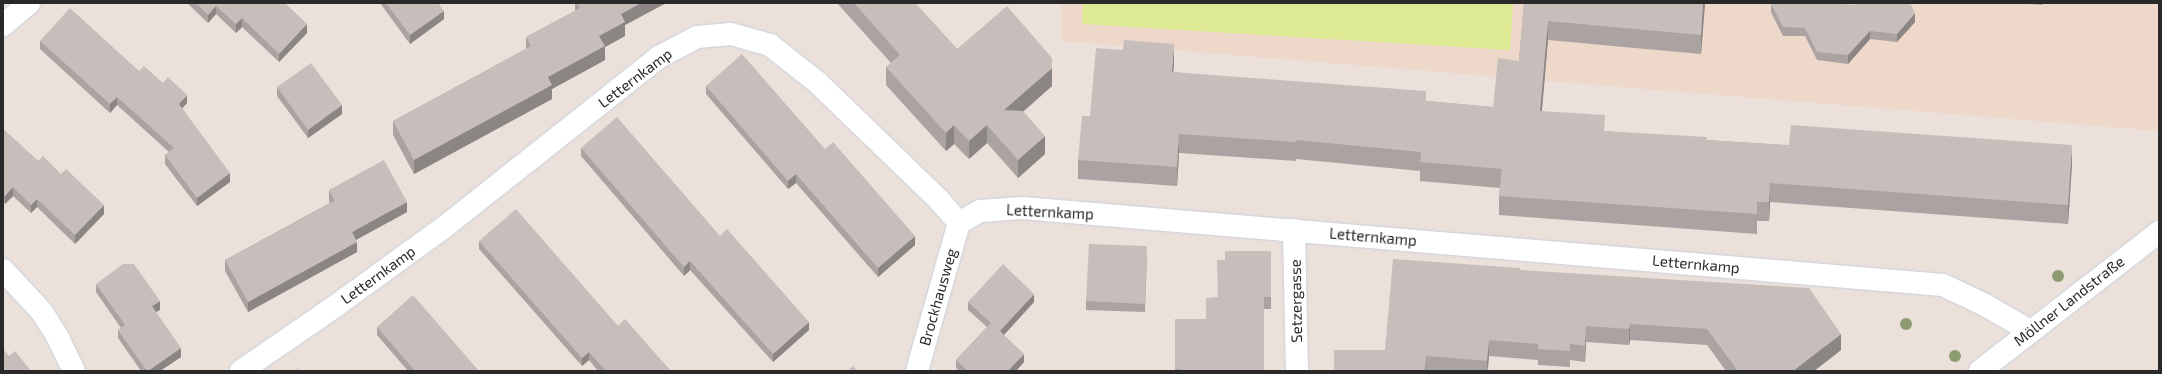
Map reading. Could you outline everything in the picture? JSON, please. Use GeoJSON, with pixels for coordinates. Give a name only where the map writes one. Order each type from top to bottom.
{"type":"FeatureCollection","features":[{"type":"Feature","properties":{"kind":"street"},"geometry":{"type":"LineString","coordinates":[[3,25],[29,3]]}},
{"type":"Feature","properties":{"kind":"street","name":"Letternkamp"},"geometry":{"type":"LineString","coordinates":[[241,371],[338,305],[447,225],[659,56],[697,37],[732,34],[770,45],[817,82],[938,200],[959,223],[980,211],[1022,208],[1943,284],[1985,304],[2030,331]]}},
{"type":"Feature","properties":{"kind":"street","name":"Brockhausweg"},"geometry":{"type":"LineString","coordinates":[[917,371],[959,223]]}},
{"type":"Feature","properties":{"kind":"street","name":"Setzergasse"},"geometry":{"type":"LineString","coordinates":[[1294,230],[1297,371]]}},
{"type":"Feature","properties":{"kind":"street","name":"Möllner Landstraße"},"geometry":{"type":"LineString","coordinates":[[1980,371],[2159,232]]}},
{"type":"Feature","properties":{"kind":"street"},"geometry":{"type":"LineString","coordinates":[[3,270],[42,312],[58,338],[74,371]]}},
{"type":"Feature","properties":{"kind":"shaded area"},"geometry":{"type":"Polygon","coordinates":[[[1062,3],[2159,3],[2159,131],[1062,41],[1062,3]]]}},
{"type":"Feature","properties":{"kind":"green space"},"geometry":{"type":"Polygon","coordinates":[[[1083,3],[1513,3],[1510,50],[1082,24],[1083,3]]]}},
{"type":"Feature","properties":{"kind":"building"},"geometry":{"type":"Polygon","coordinates":[[[196,3],[285,3],[307,24],[279,54],[242,18],[236,24],[216,6],[208,15],[196,3]]]}},
{"type":"Feature","properties":{"kind":"building"},"geometry":{"type":"Polygon","coordinates":[[[386,3],[438,3],[444,11],[410,35],[386,3]]]}},
{"type":"Feature","properties":{"kind":"building"},"geometry":{"type":"Polygon","coordinates":[[[577,3],[641,3],[621,14],[625,22],[599,36],[605,46],[548,77],[552,85],[414,160],[393,121],[531,46],[526,37],[580,8],[577,3]]]}},
{"type":"Feature","properties":{"kind":"building"},"geometry":{"type":"Polygon","coordinates":[[[854,3],[915,3],[957,49],[1007,6],[1052,58],[1052,68],[1004,110],[1023,111],[1045,136],[1018,160],[987,125],[969,141],[954,125],[946,133],[886,67],[900,55],[854,3]]]}},
{"type":"Feature","properties":{"kind":"building"},"geometry":{"type":"Polygon","coordinates":[[[1524,3],[1703,3],[1701,35],[1548,21],[1540,111],[1605,115],[1604,131],[1707,137],[1706,140],[1789,145],[1791,125],[2072,145],[2068,205],[1770,183],[1769,202],[1757,202],[1757,214],[1499,196],[1502,169],[1420,162],[1421,152],[1296,140],[1296,142],[1179,134],[1177,167],[1078,160],[1082,116],[1090,116],[1096,48],[1123,50],[1124,40],[1174,44],[1172,72],[1426,91],[1426,101],[1493,107],[1498,58],[1519,61],[1524,3]]]}},
{"type":"Feature","properties":{"kind":"building"},"geometry":{"type":"Polygon","coordinates":[[[1834,3],[1854,5],[1857,3],[1910,3],[1915,13],[1897,34],[1870,31],[1848,55],[1817,52],[1805,28],[1783,27],[1771,4],[1834,3]]]}},
{"type":"Feature","properties":{"kind":"building"},"geometry":{"type":"Polygon","coordinates":[[[70,8],[139,71],[144,66],[163,83],[168,77],[187,95],[179,104],[230,173],[197,198],[165,155],[174,148],[117,97],[110,104],[40,41],[70,8]]]}},
{"type":"Feature","properties":{"kind":"building"},"geometry":{"type":"Polygon","coordinates":[[[742,54],[825,149],[833,142],[915,236],[878,268],[796,174],[788,181],[706,86],[742,54]]]}},
{"type":"Feature","properties":{"kind":"building"},"geometry":{"type":"Polygon","coordinates":[[[311,63],[342,105],[308,130],[277,87],[311,63]]]}},
{"type":"Feature","properties":{"kind":"building"},"geometry":{"type":"Polygon","coordinates":[[[617,117],[720,236],[727,229],[809,322],[773,354],[690,261],[684,267],[581,148],[617,117]]]}},
{"type":"Feature","properties":{"kind":"building"},"geometry":{"type":"Polygon","coordinates":[[[3,129],[38,161],[43,156],[61,174],[66,169],[104,205],[75,235],[37,199],[31,205],[13,187],[5,196],[3,194],[3,129]]]}},
{"type":"Feature","properties":{"kind":"building"},"geometry":{"type":"Polygon","coordinates":[[[384,160],[407,202],[352,232],[357,242],[248,302],[225,260],[335,201],[329,190],[384,160]]]}},
{"type":"Feature","properties":{"kind":"building"},"geometry":{"type":"Polygon","coordinates":[[[516,209],[618,326],[625,319],[671,371],[606,371],[589,352],[582,358],[479,241],[516,209]]]}},
{"type":"Feature","properties":{"kind":"building"},"geometry":{"type":"Polygon","coordinates":[[[1089,244],[1147,246],[1145,304],[1086,301],[1089,244]]]}},
{"type":"Feature","properties":{"kind":"building"},"geometry":{"type":"Polygon","coordinates":[[[1225,251],[1271,251],[1271,297],[1264,297],[1264,371],[1180,371],[1180,369],[1175,369],[1175,319],[1206,319],[1206,298],[1218,297],[1217,260],[1225,260],[1225,251]]]}},
{"type":"Feature","properties":{"kind":"building"},"geometry":{"type":"Polygon","coordinates":[[[1393,259],[1520,268],[1520,270],[1809,288],[1841,334],[1793,371],[1738,371],[1707,329],[1630,324],[1629,329],[1586,326],[1585,346],[1570,344],[1570,351],[1538,349],[1538,344],[1489,340],[1487,361],[1426,356],[1425,371],[1334,371],[1334,350],[1385,350],[1393,259]]]}},
{"type":"Feature","properties":{"kind":"building"},"geometry":{"type":"Polygon","coordinates":[[[123,264],[134,264],[160,301],[152,306],[181,348],[148,371],[118,330],[125,325],[96,284],[123,264]]]}},
{"type":"Feature","properties":{"kind":"building"},"geometry":{"type":"Polygon","coordinates":[[[1003,264],[1034,294],[1000,331],[1024,354],[1008,371],[968,371],[956,360],[991,323],[968,302],[1003,264]]]}},
{"type":"Feature","properties":{"kind":"building"},"geometry":{"type":"Polygon","coordinates":[[[413,295],[479,371],[415,371],[377,327],[413,295]]]}},
{"type":"Feature","properties":{"kind":"building"},"geometry":{"type":"Polygon","coordinates":[[[3,349],[9,356],[15,351],[31,371],[3,371],[3,349]]]}},
{"type":"Feature","properties":{"kind":"building"},"geometry":{"type":"Polygon","coordinates":[[[853,366],[857,371],[847,371],[853,366]]]}}]}
